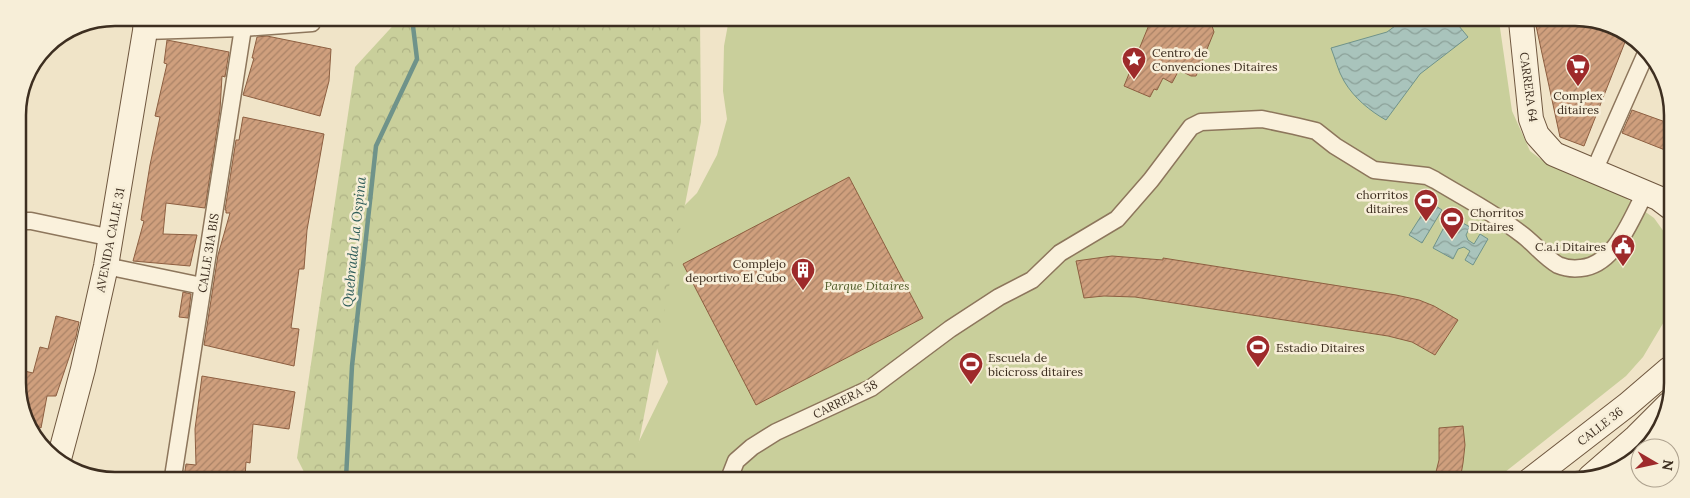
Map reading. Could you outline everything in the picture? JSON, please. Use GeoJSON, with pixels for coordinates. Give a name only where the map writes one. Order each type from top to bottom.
{"type":"FeatureCollection","features":[{"type":"Feature","properties":{"kind":"street","name":"AVENIDA CALLE 31"},"geometry":{"type":"LineString","coordinates":[[61,453],[84,369],[112,238],[146,26]]}},
{"type":"Feature","properties":{"kind":"street"},"geometry":{"type":"LineString","coordinates":[[195,26],[244,28],[271,26]]}},
{"type":"Feature","properties":{"kind":"street","name":"CARRERA 64"},"geometry":{"type":"LineString","coordinates":[[1522,26],[1531,119],[1538,135],[1554,154],[1661,199]]}},
{"type":"Feature","properties":{"kind":"street","name":"CALLE 31A BIS"},"geometry":{"type":"LineString","coordinates":[[174,472],[244,28]]}},
{"type":"Feature","properties":{"kind":"street"},"geometry":{"type":"LineString","coordinates":[[1594,171],[1643,59]]}},
{"type":"Feature","properties":{"kind":"street","name":"CARRERA 58"},"geometry":{"type":"LineString","coordinates":[[731,472],[736,461],[752,447],[776,432],[871,388],[950,329],[999,296],[1032,280],[1060,253],[1117,219],[1191,127],[1201,122],[1262,119],[1316,131],[1374,170],[1427,176],[1435,180],[1518,231],[1559,266],[1573,269],[1586,268],[1604,259],[1619,241],[1635,215],[1661,199]]}},
{"type":"Feature","properties":{"kind":"street"},"geometry":{"type":"LineString","coordinates":[[26,221],[112,238]]}},
{"type":"Feature","properties":{"kind":"street"},"geometry":{"type":"LineString","coordinates":[[106,266],[202,286]]}},
{"type":"Feature","properties":{"kind":"street","name":"CALLE 36"},"geometry":{"type":"LineString","coordinates":[[1540,472],[1627,405],[1664,373]]}},
{"type":"Feature","properties":{"kind":"street"},"geometry":{"type":"LineString","coordinates":[[1600,468],[1657,415]]}},
{"type":"Feature","properties":{"kind":"green space"},"geometry":{"type":"Polygon","coordinates":[[[393,26],[700,26],[701,122],[633,472],[304,472],[297,458],[355,67],[393,26]]]}},
{"type":"Feature","properties":{"kind":"green space","name":"Parque Ditaires"},"geometry":{"type":"Polygon","coordinates":[[[728,26],[1500,26],[1512,111],[1530,151],[1547,164],[1573,176],[1613,189],[1654,218],[1664,232],[1664,322],[1643,357],[1626,376],[1505,472],[624,472],[668,382],[627,256],[661,229],[697,193],[717,155],[727,119],[723,91],[724,46],[728,26]]]}},
{"type":"Feature","properties":{"kind":"water"},"geometry":{"type":"Polygon","coordinates":[[[1395,26],[1459,26],[1468,37],[1420,74],[1386,120],[1363,104],[1348,87],[1340,73],[1331,48],[1387,32],[1395,26]]]}},
{"type":"Feature","properties":{"kind":"water","name":"chorritos ditaires"},"geometry":{"type":"Polygon","coordinates":[[[1430,202],[1442,210],[1422,243],[1409,235],[1430,202]]]}},
{"type":"Feature","properties":{"kind":"water","name":"Chorritos Ditaires"},"geometry":{"type":"Polygon","coordinates":[[[1450,216],[1470,227],[1466,235],[1468,240],[1474,244],[1480,234],[1488,239],[1473,265],[1465,260],[1470,251],[1464,247],[1458,249],[1453,259],[1433,248],[1450,216]]]}},
{"type":"Feature","properties":{"kind":"building"},"geometry":{"type":"Polygon","coordinates":[[[1149,26],[1212,26],[1214,32],[1196,76],[1191,76],[1179,70],[1172,83],[1163,78],[1157,90],[1154,89],[1150,97],[1124,86],[1149,26]]]}},
{"type":"Feature","properties":{"kind":"building","name":"Complex ditaires"},"geometry":{"type":"Polygon","coordinates":[[[1536,26],[1586,27],[1598,29],[1619,38],[1625,42],[1584,146],[1560,137],[1536,26]]]}},
{"type":"Feature","properties":{"kind":"building"},"geometry":{"type":"Polygon","coordinates":[[[267,36],[331,49],[329,81],[320,116],[243,95],[254,58],[252,58],[257,37],[267,36]]]}},
{"type":"Feature","properties":{"kind":"building"},"geometry":{"type":"Polygon","coordinates":[[[167,40],[229,52],[225,77],[222,76],[220,110],[205,208],[166,203],[163,234],[197,235],[190,266],[133,261],[144,221],[141,220],[160,117],[155,116],[167,64],[164,63],[167,40]]]}},
{"type":"Feature","properties":{"kind":"building","name":"Complex ditaires"},"geometry":{"type":"Polygon","coordinates":[[[1632,110],[1664,121],[1664,150],[1622,133],[1632,110]]]}},
{"type":"Feature","properties":{"kind":"building"},"geometry":{"type":"Polygon","coordinates":[[[243,117],[324,134],[307,230],[304,269],[299,269],[291,328],[299,329],[294,366],[204,345],[218,255],[230,213],[226,213],[225,210],[236,140],[239,140],[243,117]]]}},
{"type":"Feature","properties":{"kind":"building","name":"Complejo deportivo El Cubo"},"geometry":{"type":"Polygon","coordinates":[[[849,177],[923,318],[756,405],[683,264],[849,177]]]}},
{"type":"Feature","properties":{"kind":"building"},"geometry":{"type":"Polygon","coordinates":[[[1112,256],[1163,260],[1163,258],[1396,295],[1419,300],[1434,306],[1458,320],[1435,355],[1412,342],[1388,336],[1135,297],[1104,296],[1084,298],[1076,261],[1112,256]]]}},
{"type":"Feature","properties":{"kind":"building"},"geometry":{"type":"Polygon","coordinates":[[[183,292],[191,294],[188,318],[179,317],[183,292]]]}},
{"type":"Feature","properties":{"kind":"building"},"geometry":{"type":"Polygon","coordinates":[[[56,316],[79,322],[76,337],[56,396],[47,396],[41,428],[35,422],[28,400],[26,371],[33,373],[40,347],[48,349],[56,316]]]}},
{"type":"Feature","properties":{"kind":"building"},"geometry":{"type":"Polygon","coordinates":[[[202,376],[295,392],[289,429],[253,424],[250,463],[246,462],[245,472],[185,472],[186,464],[196,465],[195,429],[202,376]]]}},
{"type":"Feature","properties":{"kind":"building"},"geometry":{"type":"Polygon","coordinates":[[[1463,426],[1465,445],[1461,472],[1436,472],[1439,460],[1439,428],[1463,426]]]}},
{"type":"Feature","properties":{"kind":"waterway","name":"Quebrada La Ospina"},"geometry":{"type":"LineString","coordinates":[[346,472],[352,366],[376,146],[417,59],[413,26]]}},
{"type":"Feature","properties":{"kind":"place","name":"Centro de Convenciones Ditaires"},"geometry":{"type":"Point","coordinates":[1134,80]}},
{"type":"Feature","properties":{"kind":"place","name":"Complex ditaires"},"geometry":{"type":"Point","coordinates":[1578,87]}},
{"type":"Feature","properties":{"kind":"place","name":"chorritos ditaires"},"geometry":{"type":"Point","coordinates":[1426,222]}},
{"type":"Feature","properties":{"kind":"place","name":"Chorritos Ditaires"},"geometry":{"type":"Point","coordinates":[1452,240]}},
{"type":"Feature","properties":{"kind":"place","name":"C.a.i Ditaires"},"geometry":{"type":"Point","coordinates":[1623,267]}},
{"type":"Feature","properties":{"kind":"place","name":"Complejo deportivo El Cubo"},"geometry":{"type":"Point","coordinates":[803,291]}},
{"type":"Feature","properties":{"kind":"place","name":"Estadio Ditaires"},"geometry":{"type":"Point","coordinates":[1258,368]}},
{"type":"Feature","properties":{"kind":"place","name":"Escuela de bicicross ditaires"},"geometry":{"type":"Point","coordinates":[971,385]}}]}
